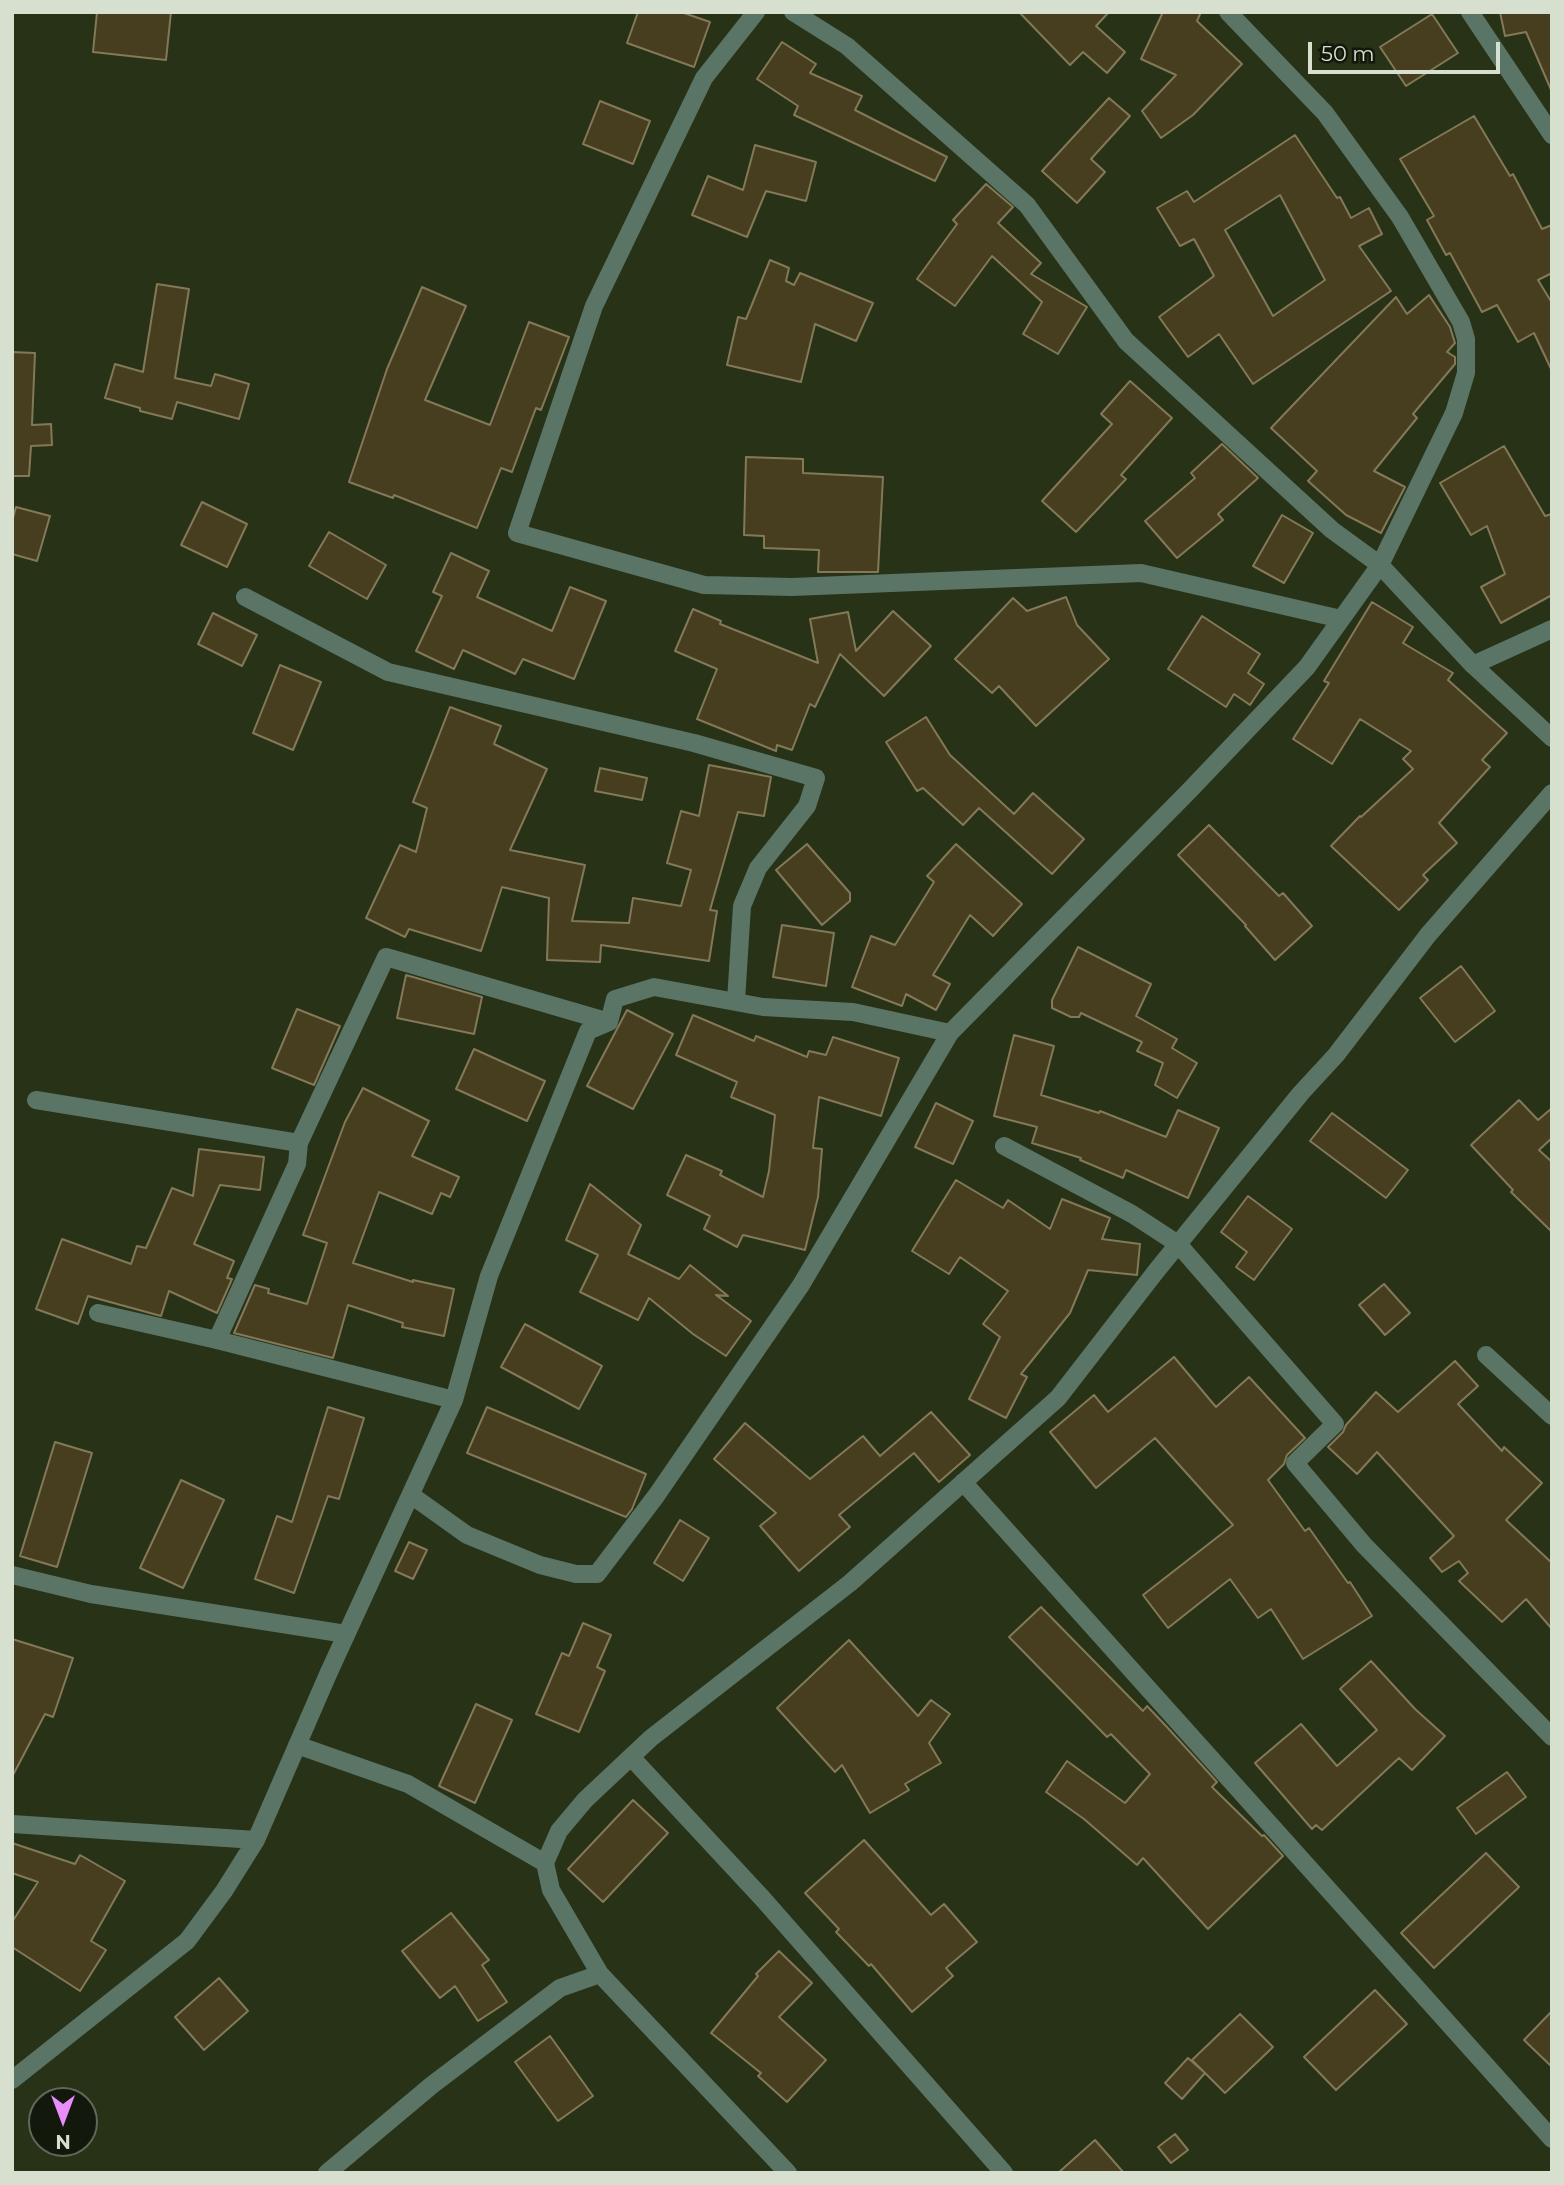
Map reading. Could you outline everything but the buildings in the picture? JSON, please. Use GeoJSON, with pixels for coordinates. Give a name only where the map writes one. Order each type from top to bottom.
{"type":"FeatureCollection","features":[{"type":"Feature","properties":{"kind":"street"},"geometry":{"type":"LineString","coordinates":[[756,12],[704,78],[594,306],[517,533],[704,585],[792,587],[1141,573],[1341,619]]}},
{"type":"Feature","properties":{"kind":"street"},"geometry":{"type":"LineString","coordinates":[[793,12],[847,46],[1027,205],[1126,341],[1332,530],[1380,565],[1473,665],[1552,738]]}},
{"type":"Feature","properties":{"kind":"street"},"geometry":{"type":"LineString","coordinates":[[411,1495],[467,1535],[540,1565],[576,1574],[597,1574],[656,1496],[801,1285],[950,1033],[1307,667],[1380,565],[1454,413],[1466,373],[1466,339],[1461,322],[1400,217],[1325,113],[1228,12]]}},
{"type":"Feature","properties":{"kind":"street"},"geometry":{"type":"LineString","coordinates":[[1470,12],[1552,135]]}},
{"type":"Feature","properties":{"kind":"street"},"geometry":{"type":"LineString","coordinates":[[245,597],[388,672],[694,743],[816,778],[807,806],[758,869],[742,906],[736,1001]]}},
{"type":"Feature","properties":{"kind":"street"},"geometry":{"type":"LineString","coordinates":[[1473,665],[1552,629]]}},
{"type":"Feature","properties":{"kind":"street"},"geometry":{"type":"LineString","coordinates":[[788,2173],[600,1974],[551,1890],[545,1863],[559,1831],[585,1800],[651,1738],[850,1583],[1058,1398],[1178,1244],[1301,1093],[1336,1055],[1428,935],[1552,793]]}},
{"type":"Feature","properties":{"kind":"street"},"geometry":{"type":"LineString","coordinates":[[217,1340],[297,1164],[299,1143],[386,957],[609,1022]]}},
{"type":"Feature","properties":{"kind":"street"},"geometry":{"type":"LineString","coordinates":[[609,1022],[615,999],[654,987],[763,1007],[853,1012],[950,1033]]}},
{"type":"Feature","properties":{"kind":"street"},"geometry":{"type":"LineString","coordinates":[[12,2080],[187,1941],[224,1891],[256,1840],[346,1634],[454,1400],[489,1276],[589,1031],[609,1022]]}},
{"type":"Feature","properties":{"kind":"street"},"geometry":{"type":"LineString","coordinates":[[36,1101],[299,1143]]}},
{"type":"Feature","properties":{"kind":"street"},"geometry":{"type":"LineString","coordinates":[[1004,1146],[1132,1214],[1178,1244],[1335,1424],[1296,1463],[1364,1545],[1552,1737]]}},
{"type":"Feature","properties":{"kind":"street"},"geometry":{"type":"LineString","coordinates":[[98,1313],[454,1400]]}},
{"type":"Feature","properties":{"kind":"street"},"geometry":{"type":"LineString","coordinates":[[1486,1355],[1552,1416]]}},
{"type":"Feature","properties":{"kind":"street"},"geometry":{"type":"LineString","coordinates":[[963,1482],[1552,2140]]}},
{"type":"Feature","properties":{"kind":"street"},"geometry":{"type":"LineString","coordinates":[[12,1575],[91,1594],[346,1634]]}},
{"type":"Feature","properties":{"kind":"street"},"geometry":{"type":"LineString","coordinates":[[297,1745],[408,1784],[545,1863]]}},
{"type":"Feature","properties":{"kind":"street"},"geometry":{"type":"LineString","coordinates":[[631,1757],[763,1899],[1004,2173]]}},
{"type":"Feature","properties":{"kind":"street"},"geometry":{"type":"LineString","coordinates":[[12,1824],[256,1840]]}},
{"type":"Feature","properties":{"kind":"street"},"geometry":{"type":"LineString","coordinates":[[327,2173],[432,2085],[560,1988],[600,1974]]}}]}
